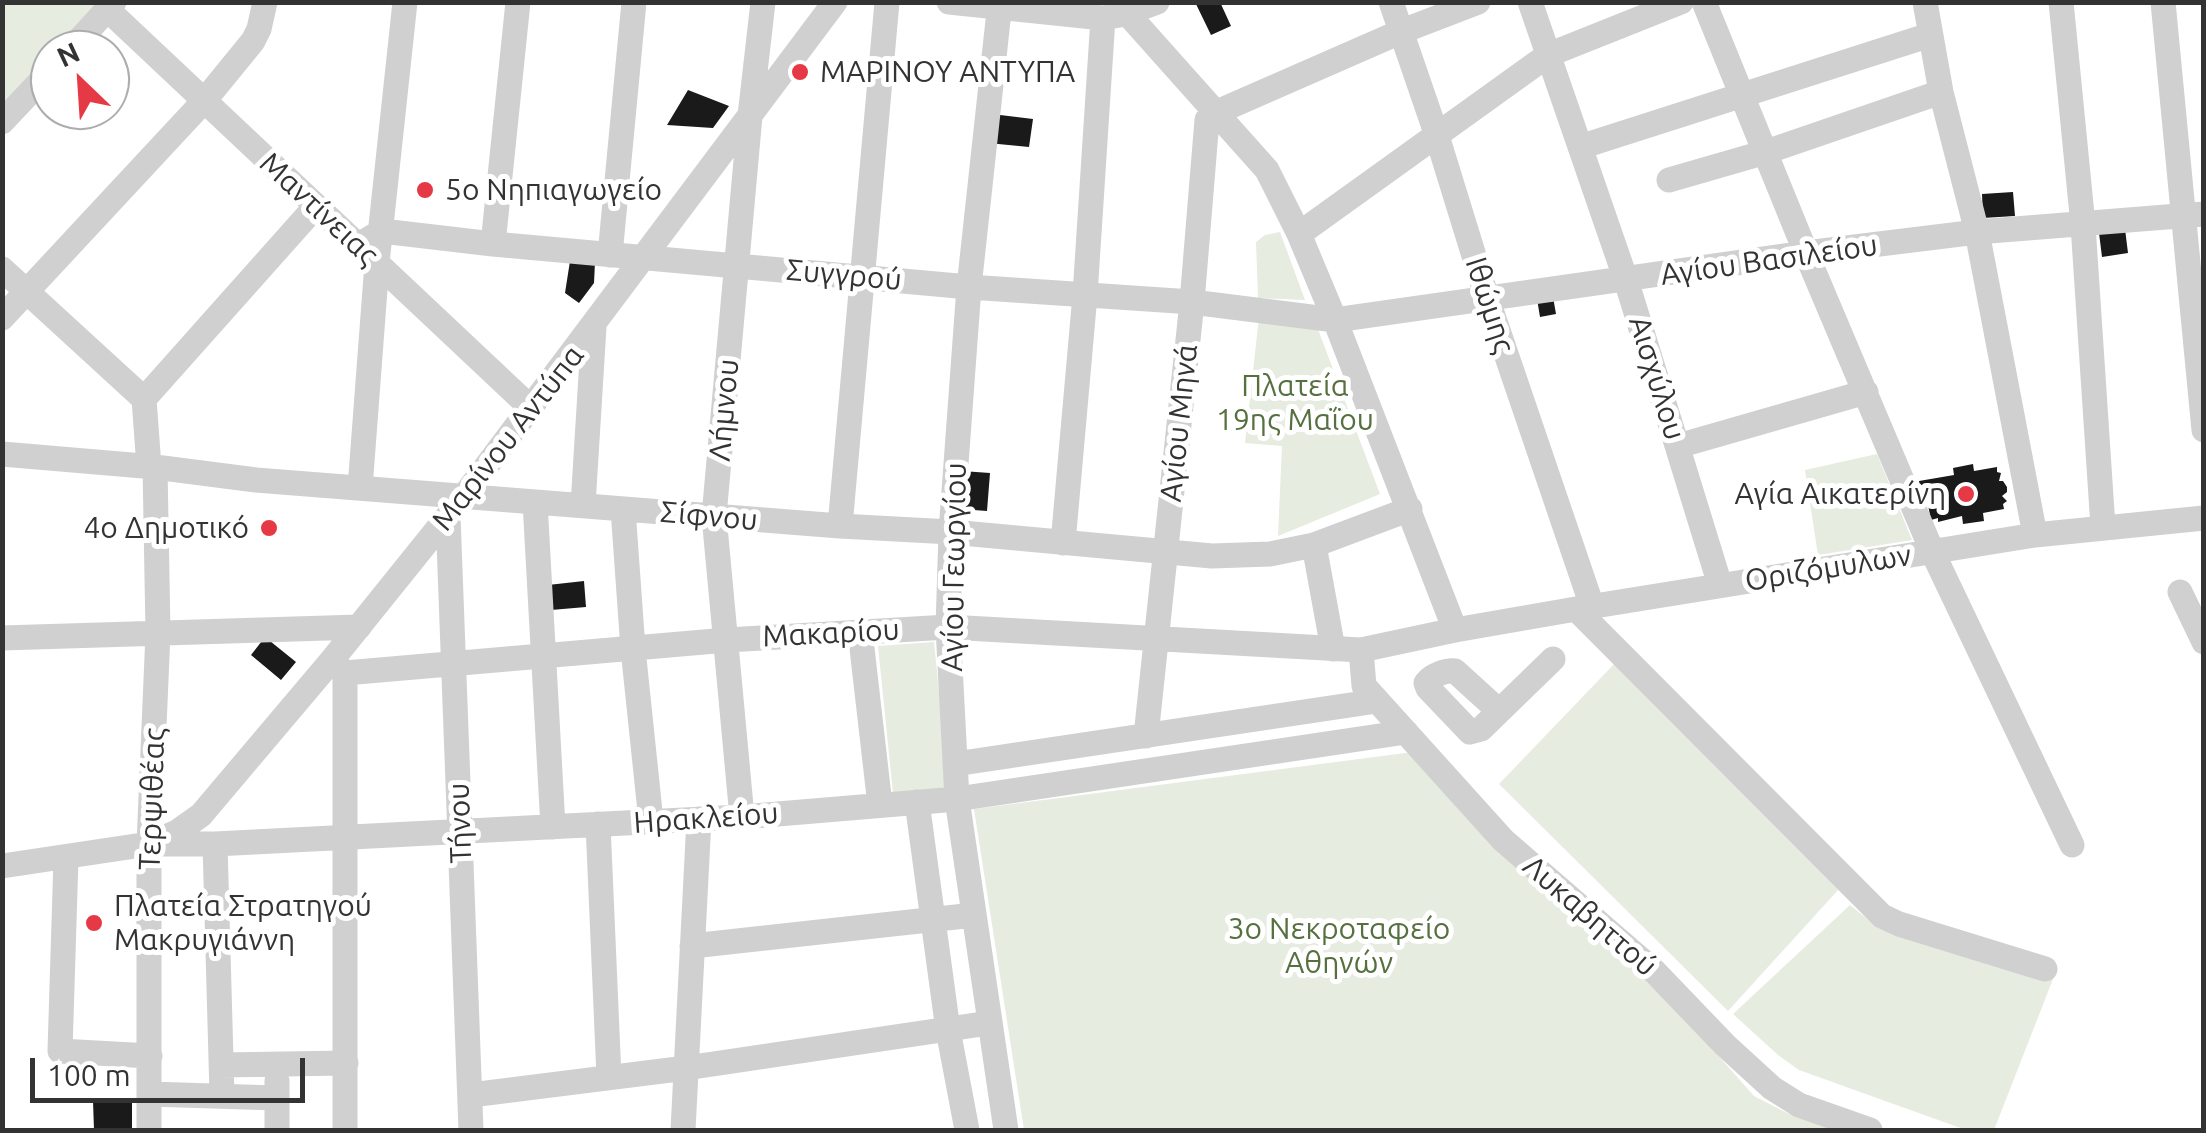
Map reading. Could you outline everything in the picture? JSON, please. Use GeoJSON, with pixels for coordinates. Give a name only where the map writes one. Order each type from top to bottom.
{"type":"FeatureCollection","features":[{"type":"Feature","properties":{"kind":"street"},"geometry":{"type":"LineString","coordinates":[[2,318],[204,101],[253,41],[265,2]]}},
{"type":"Feature","properties":{"kind":"street"},"geometry":{"type":"LineString","coordinates":[[360,488],[367,254],[382,231],[405,2]]}},
{"type":"Feature","properties":{"kind":"street"},"geometry":{"type":"LineString","coordinates":[[494,244],[518,2]]}},
{"type":"Feature","properties":{"kind":"street"},"geometry":{"type":"LineString","coordinates":[[610,254],[634,2]]}},
{"type":"Feature","properties":{"kind":"street","name":"Λήμνου"},"geometry":{"type":"LineString","coordinates":[[742,817],[714,516],[763,2]]}},
{"type":"Feature","properties":{"kind":"street","name":"Μαρίνου Αντύπα"},"geometry":{"type":"LineString","coordinates":[[149,844],[201,816],[339,667],[359,627],[594,327],[835,2]]}},
{"type":"Feature","properties":{"kind":"street"},"geometry":{"type":"LineString","coordinates":[[840,526],[887,2]]}},
{"type":"Feature","properties":{"kind":"street"},"geometry":{"type":"LineString","coordinates":[[949,2],[1115,11],[1153,3]]}},
{"type":"Feature","properties":{"kind":"street","name":"Ιθώμης"},"geometry":{"type":"LineString","coordinates":[[1390,2],[1437,136],[1584,608]]}},
{"type":"Feature","properties":{"kind":"street"},"geometry":{"type":"LineString","coordinates":[[1215,113],[1478,2]]}},
{"type":"Feature","properties":{"kind":"street","name":"Αισχύλου"},"geometry":{"type":"LineString","coordinates":[[1530,2],[1626,280],[1720,586]]}},
{"type":"Feature","properties":{"kind":"street"},"geometry":{"type":"LineString","coordinates":[[1299,234],[1548,54],[1680,2]]}},
{"type":"Feature","properties":{"kind":"street"},"geometry":{"type":"LineString","coordinates":[[1704,2],[1932,551],[2072,845]]}},
{"type":"Feature","properties":{"kind":"street"},"geometry":{"type":"LineString","coordinates":[[1924,2],[1941,92],[1976,232],[2036,534]]}},
{"type":"Feature","properties":{"kind":"street"},"geometry":{"type":"LineString","coordinates":[[2061,2],[2083,224],[2103,527]]}},
{"type":"Feature","properties":{"kind":"street"},"geometry":{"type":"LineString","coordinates":[[2163,2],[2193,216],[2204,430]]}},
{"type":"Feature","properties":{"kind":"street","name":"Αγίου Γεωργίου"},"geometry":{"type":"LineString","coordinates":[[1000,5],[969,287],[948,627],[958,798],[1006,1130]]}},
{"type":"Feature","properties":{"kind":"street"},"geometry":{"type":"LineString","coordinates":[[89,30],[111,6]]}},
{"type":"Feature","properties":{"kind":"street","name":"Μαντίνειας"},"geometry":{"type":"LineString","coordinates":[[111,6],[204,101],[530,408]]}},
{"type":"Feature","properties":{"kind":"street"},"geometry":{"type":"LineString","coordinates":[[1115,11],[1268,170],[1299,234],[1410,509],[1446,632],[1449,670]]}},
{"type":"Feature","properties":{"kind":"street"},"geometry":{"type":"LineString","coordinates":[[1063,542],[1115,11]]}},
{"type":"Feature","properties":{"kind":"street"},"geometry":{"type":"LineString","coordinates":[[1580,147],[1930,35]]}},
{"type":"Feature","properties":{"kind":"street"},"geometry":{"type":"LineString","coordinates":[[1669,180],[1766,152],[1941,92]]}},
{"type":"Feature","properties":{"kind":"street"},"geometry":{"type":"LineString","coordinates":[[2,122],[30,93]]}},
{"type":"Feature","properties":{"kind":"street","name":"Αγίου Μηνά"},"geometry":{"type":"LineString","coordinates":[[1146,736],[1192,302],[1207,120],[1215,113]]}},
{"type":"Feature","properties":{"kind":"street"},"geometry":{"type":"LineString","coordinates":[[2,268],[144,399],[316,206]]}},
{"type":"Feature","properties":{"kind":"street","name":"Αγίου Βασιλείου"},"geometry":{"type":"LineString","coordinates":[[1335,320],[1976,232],[2193,216]]}},
{"type":"Feature","properties":{"kind":"street","name":"Συγγρού"},"geometry":{"type":"LineString","coordinates":[[382,231],[969,287],[1192,302],[1335,320]]}},
{"type":"Feature","properties":{"kind":"street"},"geometry":{"type":"LineString","coordinates":[[583,506],[594,327]]}},
{"type":"Feature","properties":{"kind":"street"},"geometry":{"type":"LineString","coordinates":[[1678,446],[1866,392]]}},
{"type":"Feature","properties":{"kind":"street","name":"Τερψιθέας"},"geometry":{"type":"LineString","coordinates":[[144,399],[152,467],[158,633],[149,844],[148,1130]]}},
{"type":"Feature","properties":{"kind":"street","name":"Σίφνου"},"geometry":{"type":"LineString","coordinates":[[2,454],[360,488],[456,506],[535,502],[951,532],[1212,556],[1270,554],[1314,545],[1410,509]]}},
{"type":"Feature","properties":{"kind":"street"},"geometry":{"type":"LineString","coordinates":[[535,502],[553,827]]}},
{"type":"Feature","properties":{"kind":"street","name":"Τήνου"},"geometry":{"type":"LineString","coordinates":[[456,506],[453,664],[471,1130]]}},
{"type":"Feature","properties":{"kind":"street"},"geometry":{"type":"LineString","coordinates":[[624,509],[633,649],[651,822]]}},
{"type":"Feature","properties":{"kind":"street","name":"Οριζόμυλων"},"geometry":{"type":"LineString","coordinates":[[1446,632],[2036,534],[2204,518]]}},
{"type":"Feature","properties":{"kind":"street"},"geometry":{"type":"LineString","coordinates":[[1314,545],[1333,649]]}},
{"type":"Feature","properties":{"kind":"street"},"geometry":{"type":"LineString","coordinates":[[2180,592],[2204,642]]}},
{"type":"Feature","properties":{"kind":"street"},"geometry":{"type":"LineString","coordinates":[[1584,608],[1882,916],[2045,968]]}},
{"type":"Feature","properties":{"kind":"street"},"geometry":{"type":"LineString","coordinates":[[2,638],[359,627]]}},
{"type":"Feature","properties":{"kind":"street","name":"Μακαρίου"},"geometry":{"type":"LineString","coordinates":[[339,667],[453,664],[727,640],[948,627],[1361,650],[1446,632]]}},
{"type":"Feature","properties":{"kind":"street"},"geometry":{"type":"LineString","coordinates":[[860,631],[880,805]]}},
{"type":"Feature","properties":{"kind":"street","name":"Λυκαβηττού"},"geometry":{"type":"LineString","coordinates":[[1361,650],[1364,686],[1503,840],[1653,970],[1772,1088],[1798,1106],[1870,1130]]}},
{"type":"Feature","properties":{"kind":"street"},"geometry":{"type":"LineString","coordinates":[[1499,711],[1462,674],[1449,670],[1426,683],[1470,732],[1481,729],[1553,658]]}},
{"type":"Feature","properties":{"kind":"street"},"geometry":{"type":"LineString","coordinates":[[339,667],[345,1130]]}},
{"type":"Feature","properties":{"kind":"street"},"geometry":{"type":"LineString","coordinates":[[955,764],[1377,701]]}},
{"type":"Feature","properties":{"kind":"street"},"geometry":{"type":"LineString","coordinates":[[1411,737],[1449,711]]}},
{"type":"Feature","properties":{"kind":"street","name":"Ηρακλείου"},"geometry":{"type":"LineString","coordinates":[[2,866],[149,844],[651,822],[917,802],[1411,737]]}},
{"type":"Feature","properties":{"kind":"street"},"geometry":{"type":"LineString","coordinates":[[917,802],[948,1030],[967,1130]]}},
{"type":"Feature","properties":{"kind":"street"},"geometry":{"type":"LineString","coordinates":[[683,1130],[700,819]]}},
{"type":"Feature","properties":{"kind":"street"},"geometry":{"type":"LineString","coordinates":[[598,824],[609,1077]]}},
{"type":"Feature","properties":{"kind":"street"},"geometry":{"type":"LineString","coordinates":[[215,844],[222,1096]]}},
{"type":"Feature","properties":{"kind":"street"},"geometry":{"type":"LineString","coordinates":[[66,858],[60,1052],[150,1056]]}},
{"type":"Feature","properties":{"kind":"street"},"geometry":{"type":"LineString","coordinates":[[692,946],[974,915]]}},
{"type":"Feature","properties":{"kind":"street"},"geometry":{"type":"LineString","coordinates":[[471,1095],[990,1024]]}},
{"type":"Feature","properties":{"kind":"street"},"geometry":{"type":"LineString","coordinates":[[222,1066],[346,1063]]}},
{"type":"Feature","properties":{"kind":"street"},"geometry":{"type":"LineString","coordinates":[[277,1130],[278,1064]]}},
{"type":"Feature","properties":{"kind":"street"},"geometry":{"type":"LineString","coordinates":[[149,1094],[276,1098]]}},
{"type":"Feature","properties":{"kind":"green space"},"geometry":{"type":"Polygon","coordinates":[[[3,3],[105,3],[80,30],[30,30],[30,85],[3,115],[3,3]]]}},
{"type":"Feature","properties":{"kind":"green space"},"geometry":{"type":"Polygon","coordinates":[[[1280,232],[1305,300],[1258,298],[1256,242],[1280,232]]]}},
{"type":"Feature","properties":{"kind":"green space","name":"Πλατεία 19ης Μαΐου"},"geometry":{"type":"Polygon","coordinates":[[[1259,317],[1316,324],[1380,494],[1278,536],[1282,446],[1245,443],[1259,317]]]}},
{"type":"Feature","properties":{"kind":"green space"},"geometry":{"type":"Polygon","coordinates":[[[1877,454],[1912,540],[1818,555],[1805,470],[1877,454]]]}},
{"type":"Feature","properties":{"kind":"green space"},"geometry":{"type":"Polygon","coordinates":[[[934,642],[949,790],[893,793],[878,646],[934,642]]]}},
{"type":"Feature","properties":{"kind":"green space"},"geometry":{"type":"Polygon","coordinates":[[[1618,660],[1849,878],[1728,1011],[1499,784],[1618,660]]]}},
{"type":"Feature","properties":{"kind":"green space","name":"3ο Νεκροταφείο Αθηνών"},"geometry":{"type":"Polygon","coordinates":[[[1413,752],[1654,983],[1754,1096],[1789,1114],[1844,1130],[1024,1130],[974,809],[1413,752]]]}},
{"type":"Feature","properties":{"kind":"green space"},"geometry":{"type":"Polygon","coordinates":[[[1850,905],[1871,922],[1910,939],[2053,979],[1994,1130],[1966,1130],[1799,1070],[1733,1014],[1850,905]]]}},
{"type":"Feature","properties":{"kind":"building"},"geometry":{"type":"Polygon","coordinates":[[[1195,2],[1220,2],[1231,26],[1211,35],[1195,2]]]}},
{"type":"Feature","properties":{"kind":"building"},"geometry":{"type":"Polygon","coordinates":[[[688,90],[729,106],[713,128],[667,125],[688,90]]]}},
{"type":"Feature","properties":{"kind":"building"},"geometry":{"type":"Polygon","coordinates":[[[992,114],[1033,119],[1029,147],[988,143],[992,114]]]}},
{"type":"Feature","properties":{"kind":"building"},"geometry":{"type":"Polygon","coordinates":[[[2013,192],[2015,216],[1983,218],[1982,194],[2013,192]]]}},
{"type":"Feature","properties":{"kind":"building"},"geometry":{"type":"Polygon","coordinates":[[[2125,229],[2128,253],[2102,257],[2099,233],[2125,229]]]}},
{"type":"Feature","properties":{"kind":"building"},"geometry":{"type":"Polygon","coordinates":[[[570,261],[595,262],[594,283],[579,303],[565,293],[570,261]]]}},
{"type":"Feature","properties":{"kind":"building"},"geometry":{"type":"Polygon","coordinates":[[[1553,297],[1556,314],[1540,317],[1537,299],[1553,297]]]}},
{"type":"Feature","properties":{"kind":"building","name":"Αγία Αικατερίνη"},"geometry":{"type":"Polygon","coordinates":[[[1973,464],[1974,471],[1997,467],[2001,473],[1999,481],[2007,487],[2002,496],[2007,501],[2004,509],[1983,513],[1984,521],[1963,524],[1962,516],[1931,520],[1925,490],[1921,491],[1919,481],[1954,475],[1953,468],[1973,464]]]}},
{"type":"Feature","properties":{"kind":"building"},"geometry":{"type":"Polygon","coordinates":[[[962,471],[990,473],[987,511],[960,509],[962,471]]]}},
{"type":"Feature","properties":{"kind":"building"},"geometry":{"type":"Polygon","coordinates":[[[584,581],[586,607],[551,610],[548,585],[584,581]]]}},
{"type":"Feature","properties":{"kind":"building"},"geometry":{"type":"Polygon","coordinates":[[[265,637],[296,662],[281,680],[251,655],[265,637]]]}},
{"type":"Feature","properties":{"kind":"building"},"geometry":{"type":"Polygon","coordinates":[[[132,1100],[132,1130],[94,1130],[93,1101],[132,1100]]]}},
{"type":"Feature","properties":{"kind":"place","name":"ΜΑΡΙΝΟΥ ΑΝΤΥΠΑ"},"geometry":{"type":"Point","coordinates":[800,72]}},
{"type":"Feature","properties":{"kind":"place","name":"5ο Νηπιαγωγείο"},"geometry":{"type":"Point","coordinates":[425,190]}},
{"type":"Feature","properties":{"kind":"place","name":"Αγία Αικατερίνη"},"geometry":{"type":"Point","coordinates":[1966,494]}},
{"type":"Feature","properties":{"kind":"place","name":"4ο Δημοτικό"},"geometry":{"type":"Point","coordinates":[269,528]}},
{"type":"Feature","properties":{"kind":"place","name":"Πλατεία Στρατηγού Μακρυγιάννη"},"geometry":{"type":"Point","coordinates":[94,923]}}]}
